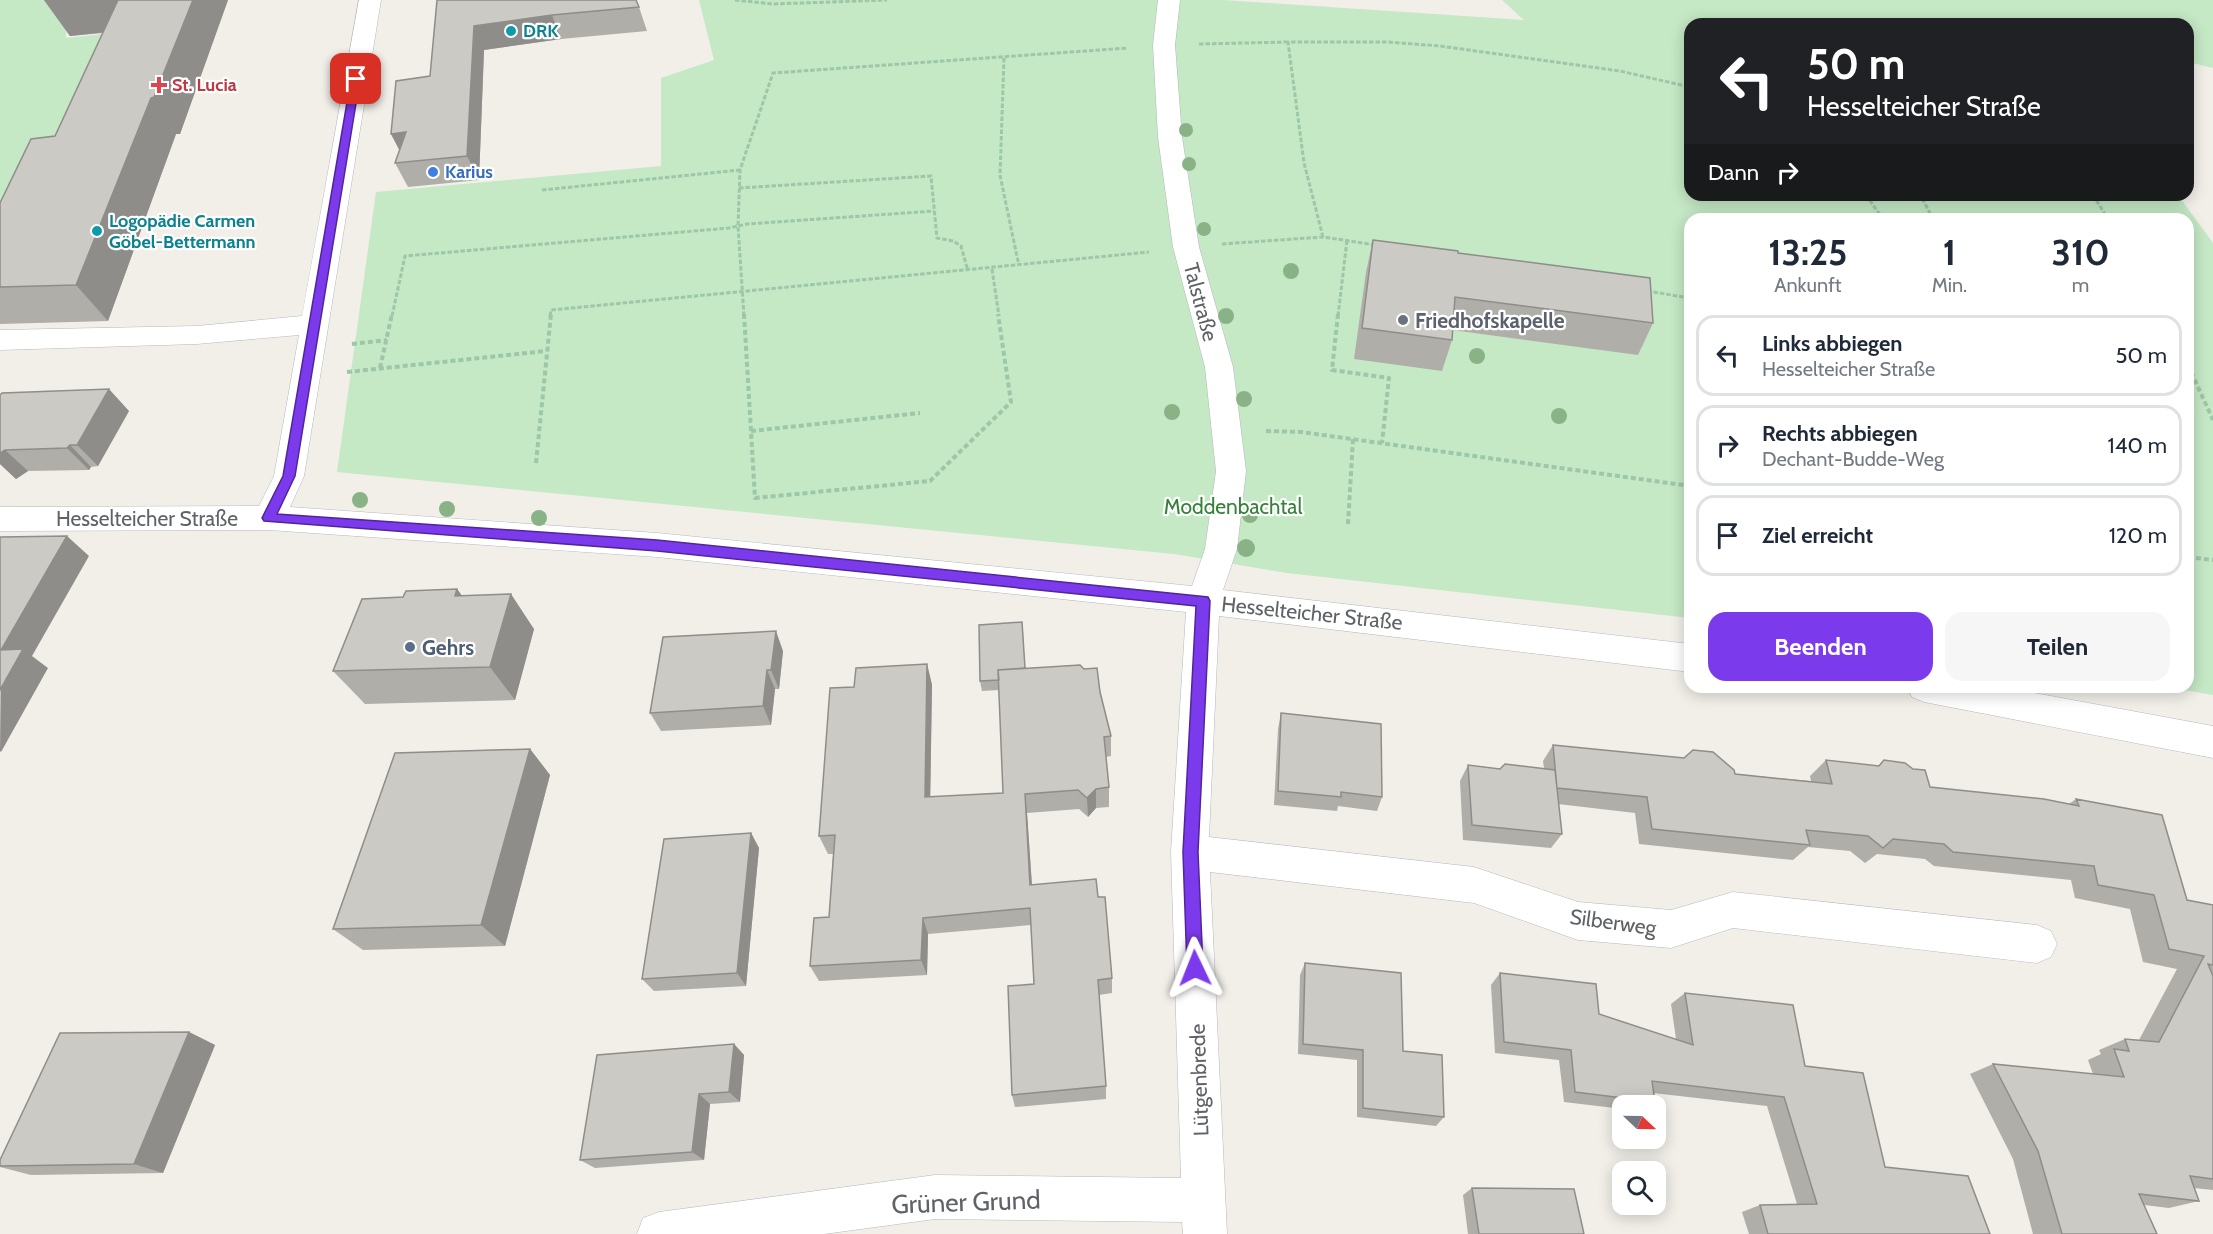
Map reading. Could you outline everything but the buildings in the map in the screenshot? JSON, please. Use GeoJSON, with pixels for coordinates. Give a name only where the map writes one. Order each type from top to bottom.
{"type":"FeatureCollection","features":[{"type":"Feature","properties":{"kind":"street"},"geometry":{"type":"LineString","coordinates":[[269,518],[289,476],[370,0]]}},
{"type":"Feature","properties":{"kind":"street","name":"Talstraße"},"geometry":{"type":"LineString","coordinates":[[1169,0],[1164,45],[1170,137],[1186,248],[1219,367],[1231,471],[1221,549],[1203,601]]}},
{"type":"Feature","properties":{"kind":"street"},"geometry":{"type":"LineString","coordinates":[[0,340],[197,335],[314,324]]}},
{"type":"Feature","properties":{"kind":"street","name":"Hesselteicher Straße"},"geometry":{"type":"LineString","coordinates":[[0,519],[269,518],[657,546],[1324,613],[1684,657]]}},
{"type":"Feature","properties":{"kind":"street","name":"Lütgenbrede"},"geometry":{"type":"LineString","coordinates":[[1203,601],[1191,852],[1204,1217]]}},
{"type":"Feature","properties":{"kind":"street"},"geometry":{"type":"LineString","coordinates":[[1956,693],[2213,742]]}},
{"type":"Feature","properties":{"kind":"street","name":"Silberweg"},"geometry":{"type":"LineString","coordinates":[[1191,852],[1474,885],[1578,921],[1671,929],[1733,910],[2037,944]]}},
{"type":"Feature","properties":{"kind":"street","name":"Grüner Grund"},"geometry":{"type":"LineString","coordinates":[[659,1234],[935,1197],[1204,1217]]}},
{"type":"Feature","properties":{"kind":"path"},"geometry":{"type":"LineString","coordinates":[[735,0],[773,4],[887,0]]}},
{"type":"Feature","properties":{"kind":"path"},"geometry":{"type":"LineString","coordinates":[[1288,42],[1304,163],[1323,237]]}},
{"type":"Feature","properties":{"kind":"path"},"geometry":{"type":"LineString","coordinates":[[992,269],[1011,402],[930,481],[755,498],[738,226],[739,188],[740,170],[774,73],[1164,45],[1388,42],[1440,46],[1620,71],[1684,86]]}},
{"type":"Feature","properties":{"kind":"path"},"geometry":{"type":"LineString","coordinates":[[1004,58],[1000,175],[1019,266]]}},
{"type":"Feature","properties":{"kind":"path"},"geometry":{"type":"LineString","coordinates":[[542,190],[740,170]]}},
{"type":"Feature","properties":{"kind":"path"},"geometry":{"type":"LineString","coordinates":[[739,188],[931,176],[937,238],[961,245],[965,250],[968,271]]}},
{"type":"Feature","properties":{"kind":"path"},"geometry":{"type":"LineString","coordinates":[[380,368],[405,256],[934,211]]}},
{"type":"Feature","properties":{"kind":"path"},"geometry":{"type":"LineString","coordinates":[[536,463],[551,310],[992,269],[1186,248],[1323,237],[1381,246]]}},
{"type":"Feature","properties":{"kind":"path"},"geometry":{"type":"LineString","coordinates":[[1347,240],[1332,370],[1389,378],[1382,443]]}},
{"type":"Feature","properties":{"kind":"path"},"geometry":{"type":"LineString","coordinates":[[1645,291],[1684,297]]}},
{"type":"Feature","properties":{"kind":"path"},"geometry":{"type":"LineString","coordinates":[[305,376],[546,351]]}},
{"type":"Feature","properties":{"kind":"path"},"geometry":{"type":"LineString","coordinates":[[2194,378],[2213,420]]}},
{"type":"Feature","properties":{"kind":"path"},"geometry":{"type":"LineString","coordinates":[[751,431],[920,413]]}},
{"type":"Feature","properties":{"kind":"path"},"geometry":{"type":"LineString","coordinates":[[1262,431],[1301,432],[1684,485]]}},
{"type":"Feature","properties":{"kind":"path"},"geometry":{"type":"LineString","coordinates":[[1348,524],[1353,439]]}},
{"type":"Feature","properties":{"kind":"path"},"geometry":{"type":"LineString","coordinates":[[2194,558],[2213,560]]}},
{"type":"Feature","properties":{"kind":"green space"},"geometry":{"type":"Polygon","coordinates":[[[0,0],[65,0],[66,38],[140,30],[0,267],[0,0]]]}},
{"type":"Feature","properties":{"kind":"green space","name":"Moddenbachtal"},"geometry":{"type":"Polygon","coordinates":[[[699,0],[1223,0],[1524,20],[1502,0],[2213,0],[2213,68],[2194,63],[2194,18],[1684,18],[1684,201],[2182,201],[2191,213],[1684,213],[1684,617],[1287,573],[1174,554],[337,472],[376,192],[661,166],[661,78],[714,60],[699,0]]]}},
{"type":"Feature","properties":{"kind":"green space"},"geometry":{"type":"Polygon","coordinates":[[[2194,217],[2213,243],[2213,695],[2194,692],[2194,217]]]}},
{"type":"Feature","properties":{"kind":"place","name":"DRK"},"geometry":{"type":"Point","coordinates":[511,31]}},
{"type":"Feature","properties":{"kind":"place","name":"St. Lucia"},"geometry":{"type":"Point","coordinates":[159,85]}},
{"type":"Feature","properties":{"kind":"place","name":"Karius"},"geometry":{"type":"Point","coordinates":[433,172]}},
{"type":"Feature","properties":{"kind":"place","name":"Logopädie Carmen Göbel-Bettermann"},"geometry":{"type":"Point","coordinates":[97,231]}},
{"type":"Feature","properties":{"kind":"place","name":"Friedhofskapelle"},"geometry":{"type":"Point","coordinates":[1403,320]}},
{"type":"Feature","properties":{"kind":"place","name":"Gehrs"},"geometry":{"type":"Point","coordinates":[410,647]}},
{"type":"Feature","properties":{"kind":"route"},"geometry":{"type":"LineString","coordinates":[[356,79],[289,476],[269,518],[657,546],[1203,601],[1191,852],[1195,968]]}}]}
